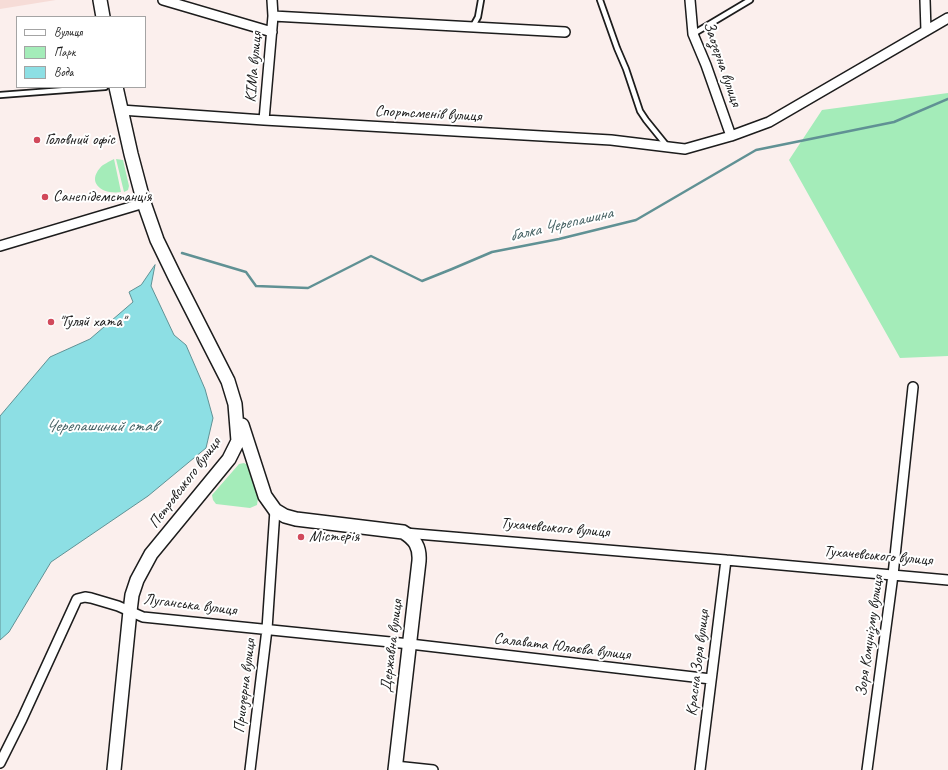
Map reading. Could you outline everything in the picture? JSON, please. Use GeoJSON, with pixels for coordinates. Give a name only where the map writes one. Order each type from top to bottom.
{"type":"FeatureCollection","features":[{"type":"Feature","properties":{"kind":"main road"},"geometry":{"type":"LineString","coordinates":[[100,0],[103,16]]}},
{"type":"Feature","properties":{"kind":"main road","name":"Петровського вулиця"},"geometry":{"type":"LineString","coordinates":[[114,770],[130,611],[132,595],[137,580],[151,554],[229,459],[238,441],[235,404],[228,381],[157,240],[144,203],[116,88]]}},
{"type":"Feature","properties":{"kind":"main road","name":"Тухачевського вулиця"},"geometry":{"type":"LineString","coordinates":[[235,404],[264,496],[275,510],[285,516],[296,519],[403,532]]}},
{"type":"Feature","properties":{"kind":"main road","name":"Державна вулиця"},"geometry":{"type":"LineString","coordinates":[[395,768],[420,552],[415,541],[403,532]]}},
{"type":"Feature","properties":{"kind":"street"},"geometry":{"type":"LineString","coordinates":[[163,0],[272,32]]}},
{"type":"Feature","properties":{"kind":"street","name":"КІМа вулиця"},"geometry":{"type":"LineString","coordinates":[[264,120],[272,32],[272,0]]}},
{"type":"Feature","properties":{"kind":"street","name":"Заозерна вулиця"},"geometry":{"type":"LineString","coordinates":[[690,0],[693,34],[706,64],[731,136]]}},
{"type":"Feature","properties":{"kind":"street"},"geometry":{"type":"LineString","coordinates":[[925,0],[926,31]]}},
{"type":"Feature","properties":{"kind":"street","name":"КІМа вулиця"},"geometry":{"type":"LineString","coordinates":[[273,16],[566,32]]}},
{"type":"Feature","properties":{"kind":"street","name":"Спортсменів вулиця"},"geometry":{"type":"LineString","coordinates":[[121,110],[264,120],[611,140],[685,149],[731,136],[769,122],[948,18]]}},
{"type":"Feature","properties":{"kind":"street"},"geometry":{"type":"LineString","coordinates":[[0,246],[144,203]]}},
{"type":"Feature","properties":{"kind":"street","name":"Зоря Комунізму вулиця"},"geometry":{"type":"LineString","coordinates":[[867,770],[893,575],[913,387]]}},
{"type":"Feature","properties":{"kind":"street","name":"Приозерна вулиця"},"geometry":{"type":"LineString","coordinates":[[250,770],[267,629],[275,510]]}},
{"type":"Feature","properties":{"kind":"street","name":"Тухачевського вулиця"},"geometry":{"type":"LineString","coordinates":[[403,532],[948,580]]}},
{"type":"Feature","properties":{"kind":"street","name":"Красна Зоря вулиця"},"geometry":{"type":"LineString","coordinates":[[700,770],[726,560]]}},
{"type":"Feature","properties":{"kind":"street","name":"Луганська вулиця"},"geometry":{"type":"LineString","coordinates":[[0,763],[22,720],[77,600],[85,597],[118,606],[143,617],[410,644]]}},
{"type":"Feature","properties":{"kind":"street","name":"Салавата Юлаєва вулиця"},"geometry":{"type":"LineString","coordinates":[[410,644],[711,679]]}},
{"type":"Feature","properties":{"kind":"street"},"geometry":{"type":"LineString","coordinates":[[395,768],[433,770]]}},
{"type":"Feature","properties":{"kind":"lane"},"geometry":{"type":"LineString","coordinates":[[473,26],[478,17],[481,0]]}},
{"type":"Feature","properties":{"kind":"lane"},"geometry":{"type":"LineString","coordinates":[[600,0],[640,111],[667,147]]}},
{"type":"Feature","properties":{"kind":"lane"},"geometry":{"type":"LineString","coordinates":[[693,34],[750,0]]}},
{"type":"Feature","properties":{"kind":"lane"},"geometry":{"type":"LineString","coordinates":[[0,95],[92,88]]}},
{"type":"Feature","properties":{"kind":"shaded area"},"geometry":{"type":"Polygon","coordinates":[[[0,0],[56,0],[0,9],[0,0]]]}},
{"type":"Feature","properties":{"kind":"green space"},"geometry":{"type":"Polygon","coordinates":[[[948,93],[948,356],[900,358],[789,160],[822,110],[948,93]]]}},
{"type":"Feature","properties":{"kind":"green space"},"geometry":{"type":"Polygon","coordinates":[[[114,159],[121,192],[109,192],[103,190],[96,183],[95,179],[96,174],[101,167],[114,159]]]}},
{"type":"Feature","properties":{"kind":"green space"},"geometry":{"type":"Polygon","coordinates":[[[116,159],[123,160],[129,186],[128,190],[124,192],[116,159]]]}},
{"type":"Feature","properties":{"kind":"green space"},"geometry":{"type":"Polygon","coordinates":[[[244,463],[248,465],[258,498],[257,505],[250,508],[216,504],[212,495],[239,464],[244,463]]]}},
{"type":"Feature","properties":{"kind":"water","name":"Черепашиний став"},"geometry":{"type":"Polygon","coordinates":[[[155,265],[151,286],[174,335],[186,345],[205,389],[213,418],[206,448],[148,496],[51,562],[9,632],[0,640],[0,416],[50,357],[90,339],[133,302],[129,292],[141,285],[155,265]]]}},
{"type":"Feature","properties":{"kind":"waterway","name":"балка Черепашина"},"geometry":{"type":"LineString","coordinates":[[182,253],[246,272],[256,286],[308,288],[371,256],[422,281],[492,252],[559,239],[636,220],[756,150],[894,122],[948,99]]}},
{"type":"Feature","properties":{"kind":"place","name":"Головний офіс"},"geometry":{"type":"Point","coordinates":[37,140]}},
{"type":"Feature","properties":{"kind":"place","name":"Санепідемстанція"},"geometry":{"type":"Point","coordinates":[45,197]}},
{"type":"Feature","properties":{"kind":"place","name":"\"Гуляй хата\""},"geometry":{"type":"Point","coordinates":[51,322]}},
{"type":"Feature","properties":{"kind":"place","name":"Містерія"},"geometry":{"type":"Point","coordinates":[301,537]}}]}
